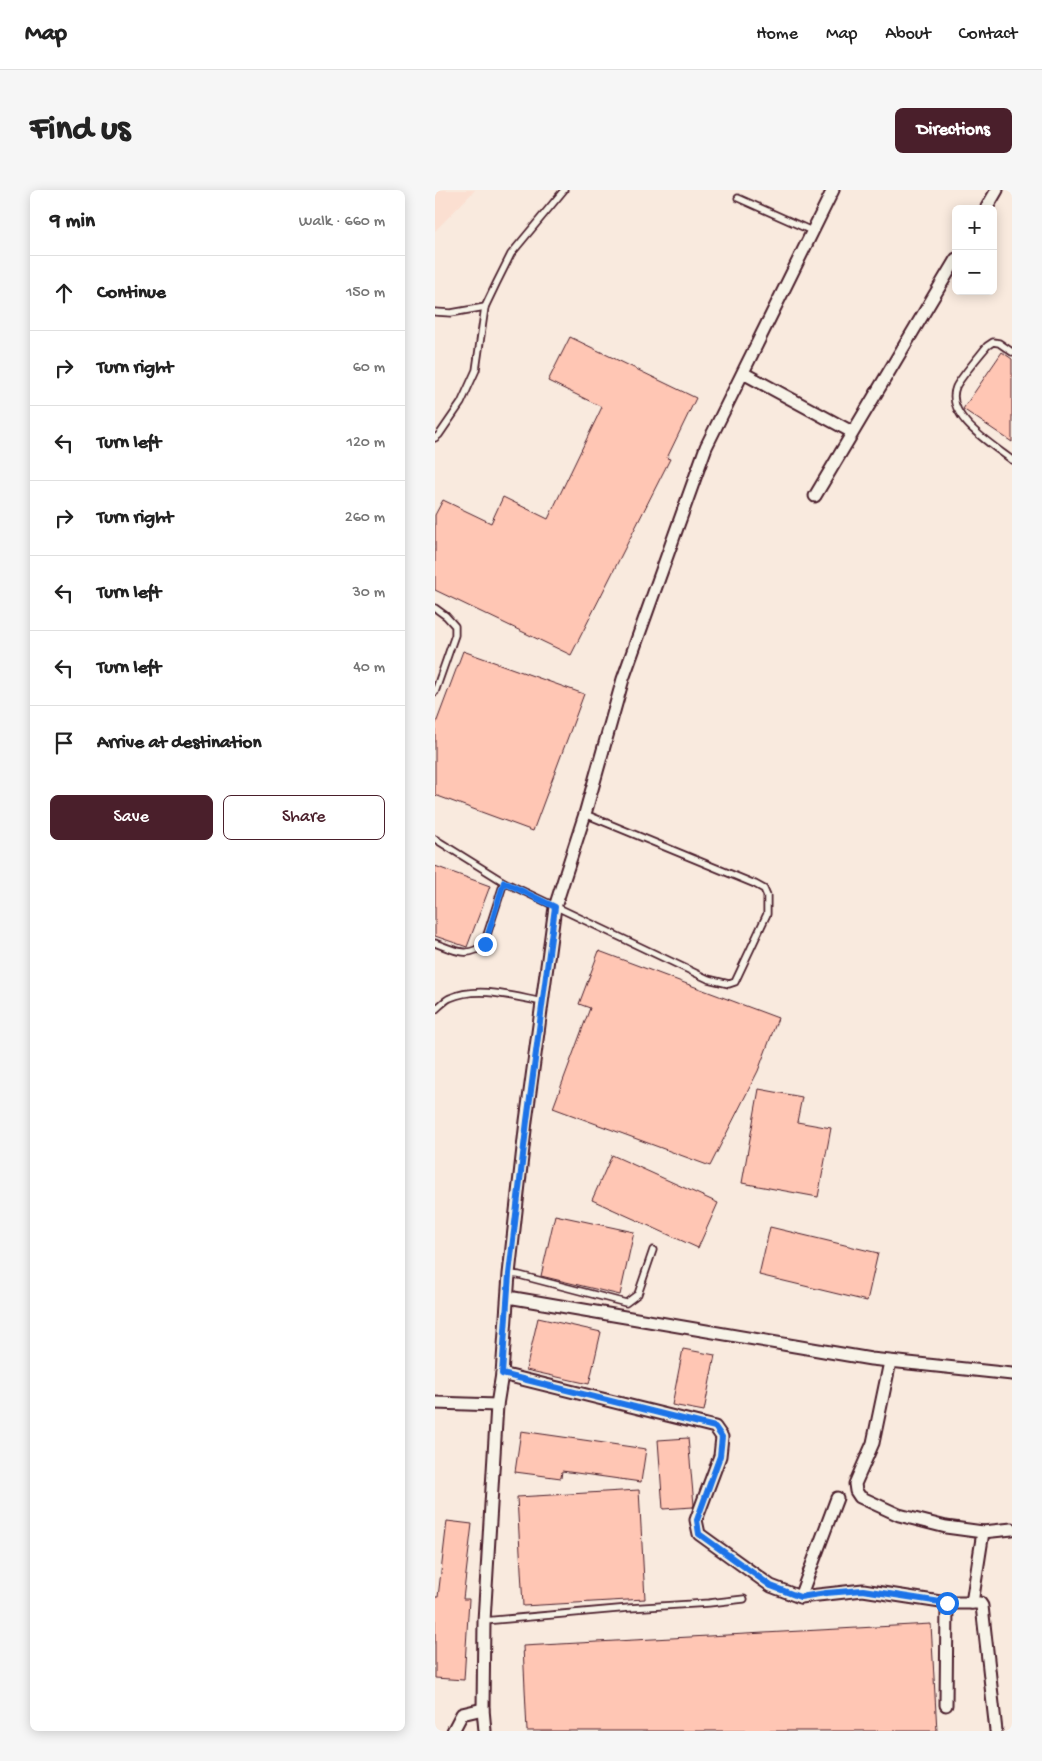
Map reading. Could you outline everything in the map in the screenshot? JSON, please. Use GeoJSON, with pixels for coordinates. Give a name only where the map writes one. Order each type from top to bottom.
{"type":"FeatureCollection","features":[{"type":"Feature","properties":{"kind":"street"},"geometry":{"type":"LineString","coordinates":[[485,1731],[483,1709],[484,1621],[497,1405],[502,1374],[509,1274],[555,907],[585,814],[623,679],[706,447],[833,190]]}},
{"type":"Feature","properties":{"kind":"street"},"geometry":{"type":"LineString","coordinates":[[988,205],[997,190]]}},
{"type":"Feature","properties":{"kind":"street"},"geometry":{"type":"LineString","coordinates":[[815,496],[952,266]]}},
{"type":"Feature","properties":{"kind":"street"},"geometry":{"type":"LineString","coordinates":[[743,373],[852,432]]}},
{"type":"Feature","properties":{"kind":"street"},"geometry":{"type":"LineString","coordinates":[[508,1297],[890,1362],[1012,1374]]}},
{"type":"Feature","properties":{"kind":"street"},"geometry":{"type":"LineString","coordinates":[[890,1362],[873,1443],[855,1484],[855,1491],[861,1497],[899,1515],[946,1528],[983,1532],[1012,1529]]}},
{"type":"Feature","properties":{"kind":"street"},"geometry":{"type":"LineString","coordinates":[[502,1374],[715,1427],[722,1437],[720,1456],[697,1520],[699,1534],[771,1586],[800,1597],[863,1590],[947,1603],[980,1603],[982,1606],[996,1731]]}},
{"type":"Feature","properties":{"kind":"street"},"geometry":{"type":"LineString","coordinates":[[435,1403],[497,1405]]}},
{"type":"Feature","properties":{"kind":"street"},"geometry":{"type":"LineString","coordinates":[[800,1597],[837,1498]]}},
{"type":"Feature","properties":{"kind":"street"},"geometry":{"type":"LineString","coordinates":[[972,1603],[983,1532]]}},
{"type":"Feature","properties":{"kind":"street"},"geometry":{"type":"LineString","coordinates":[[946,1705],[947,1603]]}},
{"type":"Feature","properties":{"kind":"street"},"geometry":{"type":"LineString","coordinates":[[453,1731],[462,1714],[483,1709]]}},
{"type":"Feature","properties":{"kind":"lane"},"geometry":{"type":"LineString","coordinates":[[435,438],[461,403],[476,370],[485,307],[511,254],[564,190]]}},
{"type":"Feature","properties":{"kind":"lane"},"geometry":{"type":"LineString","coordinates":[[738,198],[812,232]]}},
{"type":"Feature","properties":{"kind":"lane"},"geometry":{"type":"LineString","coordinates":[[435,312],[451,313],[485,307]]}},
{"type":"Feature","properties":{"kind":"lane"},"geometry":{"type":"LineString","coordinates":[[1012,352],[999,343],[993,342],[987,346],[956,387],[955,399],[957,410],[969,427],[1012,460]]}},
{"type":"Feature","properties":{"kind":"lane"},"geometry":{"type":"LineString","coordinates":[[435,608],[455,626],[455,635],[435,692]]}},
{"type":"Feature","properties":{"kind":"lane"},"geometry":{"type":"LineString","coordinates":[[435,839],[504,882],[555,907],[708,979],[729,984],[735,982],[767,914],[767,896],[764,889],[585,814]]}},
{"type":"Feature","properties":{"kind":"lane"},"geometry":{"type":"LineString","coordinates":[[435,943],[461,953],[478,950],[485,944],[504,882]]}},
{"type":"Feature","properties":{"kind":"lane"},"geometry":{"type":"LineString","coordinates":[[435,1010],[449,998],[467,994],[489,993],[543,1002]]}},
{"type":"Feature","properties":{"kind":"lane"},"geometry":{"type":"LineString","coordinates":[[509,1274],[626,1303],[638,1294],[653,1250]]}},
{"type":"Feature","properties":{"kind":"lane"},"geometry":{"type":"LineString","coordinates":[[484,1621],[629,1608],[709,1604],[744,1599]]}},
{"type":"Feature","properties":{"kind":"shaded area"},"geometry":{"type":"Polygon","coordinates":[[[435,190],[475,190],[435,231],[435,190]]]}},
{"type":"Feature","properties":{"kind":"building"},"geometry":{"type":"Polygon","coordinates":[[[570,337],[696,398],[667,458],[670,459],[571,655],[435,590],[435,515],[443,500],[491,523],[503,497],[548,519],[602,407],[548,381],[570,337]]]}},
{"type":"Feature","properties":{"kind":"building"},"geometry":{"type":"Polygon","coordinates":[[[1002,352],[1012,359],[1012,442],[963,409],[1002,352]]]}},
{"type":"Feature","properties":{"kind":"building"},"geometry":{"type":"Polygon","coordinates":[[[463,651],[584,694],[533,831],[435,795],[435,726],[463,651]]]}},
{"type":"Feature","properties":{"kind":"building"},"geometry":{"type":"Polygon","coordinates":[[[435,866],[490,886],[467,947],[435,936],[435,866]]]}},
{"type":"Feature","properties":{"kind":"building"},"geometry":{"type":"Polygon","coordinates":[[[599,951],[778,1018],[758,1071],[710,1166],[553,1108],[590,1008],[579,1004],[599,951]]]}},
{"type":"Feature","properties":{"kind":"building"},"geometry":{"type":"Polygon","coordinates":[[[759,1089],[802,1097],[797,1122],[831,1128],[818,1197],[742,1183],[759,1089]]]}},
{"type":"Feature","properties":{"kind":"building"},"geometry":{"type":"Polygon","coordinates":[[[612,1155],[718,1203],[698,1248],[592,1200],[612,1155]]]}},
{"type":"Feature","properties":{"kind":"building"},"geometry":{"type":"Polygon","coordinates":[[[555,1215],[634,1232],[620,1295],[541,1276],[555,1215]]]}},
{"type":"Feature","properties":{"kind":"building"},"geometry":{"type":"Polygon","coordinates":[[[770,1227],[878,1253],[867,1301],[759,1275],[770,1227]]]}},
{"type":"Feature","properties":{"kind":"building"},"geometry":{"type":"Polygon","coordinates":[[[538,1318],[601,1332],[589,1384],[526,1370],[538,1318]]]}},
{"type":"Feature","properties":{"kind":"building"},"geometry":{"type":"Polygon","coordinates":[[[683,1349],[715,1355],[704,1411],[672,1405],[683,1349]]]}},
{"type":"Feature","properties":{"kind":"building"},"geometry":{"type":"Polygon","coordinates":[[[521,1431],[646,1449],[641,1482],[562,1471],[561,1478],[515,1472],[521,1431]]]}},
{"type":"Feature","properties":{"kind":"building"},"geometry":{"type":"Polygon","coordinates":[[[688,1438],[694,1505],[693,1507],[663,1509],[658,1440],[688,1438]]]}},
{"type":"Feature","properties":{"kind":"building"},"geometry":{"type":"Polygon","coordinates":[[[639,1490],[645,1599],[523,1606],[517,1497],[639,1490]]]}},
{"type":"Feature","properties":{"kind":"building"},"geometry":{"type":"Polygon","coordinates":[[[447,1521],[472,1524],[463,1599],[469,1599],[464,1680],[435,1678],[435,1597],[438,1597],[447,1521]]]}},
{"type":"Feature","properties":{"kind":"building"},"geometry":{"type":"Polygon","coordinates":[[[931,1624],[937,1731],[527,1731],[523,1646],[931,1624]]]}},
{"type":"Feature","properties":{"kind":"route"},"geometry":{"type":"LineString","coordinates":[[485,944],[504,882],[555,907],[509,1274],[502,1374],[715,1427],[722,1437],[720,1456],[697,1520],[699,1534],[771,1586],[800,1597],[863,1590],[947,1603]]}}]}
